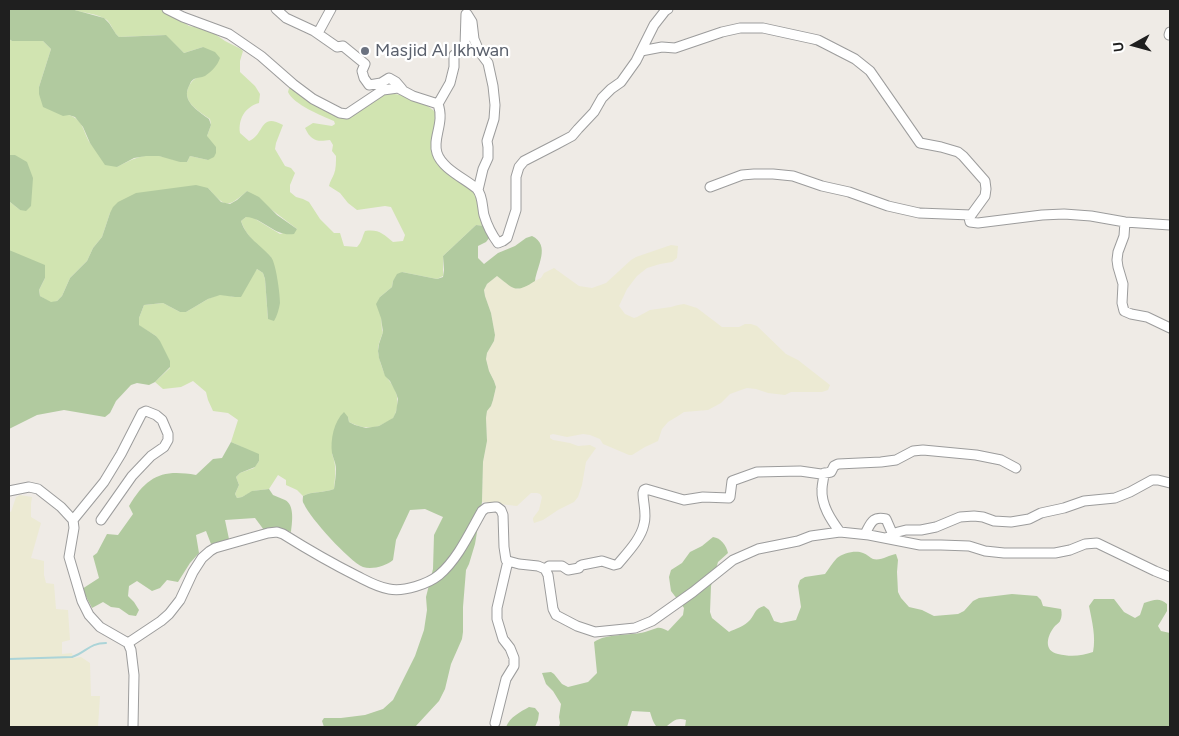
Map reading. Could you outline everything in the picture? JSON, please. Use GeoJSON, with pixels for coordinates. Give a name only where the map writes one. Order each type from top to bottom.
{"type":"FeatureCollection","features":[{"type":"Feature","properties":{"kind":"street"},"geometry":{"type":"LineString","coordinates":[[168,9],[183,17],[230,34],[261,56],[313,99],[340,113],[347,114],[383,90],[402,89]]}},
{"type":"Feature","properties":{"kind":"street"},"geometry":{"type":"LineString","coordinates":[[276,9],[286,18],[318,34],[337,47],[343,46],[365,64],[362,71],[369,85],[380,83],[389,78],[413,96],[438,104]]}},
{"type":"Feature","properties":{"kind":"street"},"geometry":{"type":"LineString","coordinates":[[318,34],[330,9]]}},
{"type":"Feature","properties":{"kind":"street"},"geometry":{"type":"LineString","coordinates":[[466,12],[464,50],[454,56],[450,83],[438,104],[441,117],[437,137],[437,153],[442,162],[454,173],[478,190],[484,215],[498,243],[507,238],[516,210],[516,177],[518,167],[524,161],[572,136],[594,112],[602,98],[622,82],[654,25],[668,9]]}},
{"type":"Feature","properties":{"kind":"street"},"geometry":{"type":"LineString","coordinates":[[466,12],[472,22],[474,39],[479,51],[488,63],[495,105],[494,120],[486,141],[488,158],[478,190]]}},
{"type":"Feature","properties":{"kind":"street"},"geometry":{"type":"LineString","coordinates":[[641,51],[662,47],[676,48],[732,30],[755,28],[818,40],[856,59],[870,71],[920,143],[958,152],[982,178],[986,184],[985,196],[969,218],[970,222],[978,223],[1050,214],[1076,214],[1125,222],[1170,225]]}},
{"type":"Feature","properties":{"kind":"street"},"geometry":{"type":"LineString","coordinates":[[710,187],[742,175],[773,174],[793,176],[822,186],[849,192],[888,206],[919,213],[971,215]]}},
{"type":"Feature","properties":{"kind":"street"},"geometry":{"type":"LineString","coordinates":[[1125,222],[1124,236],[1117,260],[1123,284],[1122,303],[1124,311],[1146,317],[1170,328]]}},
{"type":"Feature","properties":{"kind":"street"},"geometry":{"type":"LineString","coordinates":[[73,520],[104,482],[121,454],[142,412],[146,411],[156,415],[162,420],[166,429],[168,438],[166,444],[151,456],[132,476],[101,520]]}},
{"type":"Feature","properties":{"kind":"street"},"geometry":{"type":"LineString","coordinates":[[545,569],[549,566],[562,566],[568,570],[579,568],[582,564],[602,561],[618,564],[628,553],[644,526],[643,493],[646,489],[684,500],[703,497],[728,498],[730,497],[732,481],[757,472],[779,471],[821,474],[831,472],[834,466],[838,464],[896,460],[913,451],[976,455],[1001,460],[1016,468]]}},
{"type":"Feature","properties":{"kind":"street"},"geometry":{"type":"LineString","coordinates":[[824,473],[822,487],[824,502],[828,515],[840,532]]}},
{"type":"Feature","properties":{"kind":"street"},"geometry":{"type":"LineString","coordinates":[[890,537],[906,530],[936,527],[960,518],[974,516],[1011,522],[1029,519],[1041,513],[1084,502],[1115,498],[1152,480],[1170,483]]}},
{"type":"Feature","properties":{"kind":"street"},"geometry":{"type":"LineString","coordinates":[[9,491],[29,487],[35,488],[61,507],[73,520],[74,528],[68,557],[82,601],[89,615],[100,627],[128,643],[131,650],[134,669],[134,727]]}},
{"type":"Feature","properties":{"kind":"street"},"geometry":{"type":"LineString","coordinates":[[128,643],[161,622],[169,614],[180,600],[202,558],[215,548],[268,533],[280,533],[327,561],[380,587],[400,590],[423,583],[440,574],[457,556],[482,511],[486,508],[497,507],[503,515],[504,547],[508,562],[497,608],[497,619],[503,640],[510,648],[514,658],[514,666],[506,679],[496,723]]}},
{"type":"Feature","properties":{"kind":"street"},"geometry":{"type":"LineString","coordinates":[[865,534],[873,520],[883,518],[888,522],[890,537]]}},
{"type":"Feature","properties":{"kind":"street"},"geometry":{"type":"LineString","coordinates":[[508,562],[538,566],[545,569],[548,575],[553,608],[556,615],[577,626],[595,632],[636,628],[652,621],[734,560],[758,549],[811,536],[840,532],[890,537],[920,545],[969,546],[985,551],[1004,553],[1055,553],[1085,544],[1097,543],[1170,577]]}},
{"type":"Feature","properties":{"kind":"shaded area"},"geometry":{"type":"Polygon","coordinates":[[[671,245],[678,246],[677,258],[672,262],[647,268],[637,276],[627,289],[619,306],[625,314],[634,318],[650,310],[684,304],[697,308],[722,327],[739,327],[745,324],[757,326],[786,354],[798,360],[830,385],[828,390],[822,392],[791,392],[785,395],[747,388],[730,394],[721,403],[708,410],[684,412],[668,422],[662,429],[658,441],[632,455],[603,444],[600,439],[590,435],[583,434],[567,437],[553,434],[550,435],[550,438],[553,440],[578,446],[590,445],[596,448],[586,462],[582,485],[574,502],[543,520],[534,523],[533,518],[539,510],[542,497],[540,494],[531,493],[517,506],[482,502],[483,462],[487,441],[486,418],[496,387],[486,359],[495,335],[484,290],[487,284],[497,276],[518,289],[541,278],[544,273],[554,268],[579,286],[592,288],[606,283],[636,257],[671,245]]]}},
{"type":"Feature","properties":{"kind":"shaded area"},"geometry":{"type":"Polygon","coordinates":[[[20,495],[32,497],[31,517],[41,523],[31,558],[44,561],[46,583],[54,584],[56,609],[68,610],[70,640],[62,642],[62,654],[72,653],[73,658],[81,657],[90,663],[91,696],[100,696],[98,727],[9,727],[9,511],[11,512],[16,497],[20,495]]]}},
{"type":"Feature","properties":{"kind":"green space"},"geometry":{"type":"Polygon","coordinates":[[[9,9],[71,9],[104,18],[119,37],[166,35],[184,53],[203,47],[215,52],[220,58],[216,66],[205,76],[192,80],[187,91],[187,96],[192,105],[209,119],[211,125],[207,136],[216,147],[214,157],[208,160],[190,156],[187,162],[180,162],[159,156],[146,156],[134,158],[117,167],[105,165],[75,117],[63,116],[43,107],[39,87],[51,49],[43,41],[12,41],[9,39],[9,9]]]}},
{"type":"Feature","properties":{"kind":"green space"},"geometry":{"type":"Polygon","coordinates":[[[71,9],[164,9],[189,26],[212,32],[241,49],[243,51],[240,61],[240,72],[255,86],[260,94],[259,103],[250,107],[241,118],[240,133],[249,141],[270,121],[283,125],[275,149],[285,166],[291,168],[295,173],[290,185],[290,192],[296,197],[309,202],[320,219],[334,233],[340,233],[344,246],[357,247],[365,231],[377,231],[393,242],[403,241],[405,235],[391,207],[385,206],[357,210],[340,193],[329,186],[336,165],[336,156],[332,151],[333,145],[330,140],[315,140],[305,128],[313,123],[332,126],[335,124],[334,121],[296,101],[288,92],[290,85],[344,116],[384,94],[396,94],[411,98],[435,112],[435,147],[452,175],[477,196],[485,226],[476,225],[443,256],[443,276],[437,279],[402,272],[393,281],[392,287],[380,297],[383,332],[378,346],[378,353],[383,371],[397,394],[397,408],[392,419],[375,427],[357,426],[349,422],[348,417],[332,454],[335,467],[334,489],[303,496],[297,490],[286,485],[286,480],[278,475],[269,489],[253,491],[237,498],[235,494],[239,485],[236,477],[240,473],[254,468],[259,461],[242,447],[231,442],[238,420],[228,413],[213,411],[206,392],[193,381],[181,387],[163,389],[155,382],[170,368],[156,336],[138,325],[144,305],[163,303],[180,312],[186,312],[220,294],[235,297],[257,269],[263,273],[265,279],[268,319],[271,257],[250,237],[241,221],[246,217],[252,217],[280,234],[297,229],[247,191],[230,203],[218,199],[208,188],[110,213],[102,237],[93,248],[87,261],[70,278],[62,296],[57,301],[51,303],[40,296],[39,290],[45,278],[9,250],[9,203],[20,210],[15,155],[9,155],[9,39],[12,41],[43,41],[51,49],[39,87],[69,115],[78,120],[90,143],[117,167],[148,155],[183,162],[187,162],[190,156],[208,160],[207,136],[211,125],[210,119],[192,105],[187,96],[189,86],[198,77],[203,47],[184,53],[165,35],[119,37],[107,20],[94,14],[71,9]]]}},
{"type":"Feature","properties":{"kind":"green space"},"geometry":{"type":"Polygon","coordinates":[[[9,155],[15,155],[27,162],[33,178],[31,206],[26,211],[20,210],[9,203],[9,155]]]}},
{"type":"Feature","properties":{"kind":"green space"},"geometry":{"type":"Polygon","coordinates":[[[196,185],[208,188],[221,202],[230,204],[247,191],[259,197],[277,215],[297,229],[294,234],[287,234],[281,233],[252,218],[246,217],[241,221],[246,232],[271,257],[275,265],[280,303],[274,321],[268,319],[265,279],[263,273],[257,269],[241,297],[220,295],[208,299],[186,312],[180,312],[163,303],[144,305],[139,318],[139,325],[156,336],[170,361],[170,367],[155,382],[149,385],[137,383],[131,385],[116,401],[110,413],[105,417],[64,410],[37,415],[9,429],[9,250],[45,265],[45,278],[39,290],[40,296],[51,302],[57,301],[62,296],[70,278],[87,261],[93,248],[102,237],[110,213],[118,202],[136,193],[196,185]]]}},
{"type":"Feature","properties":{"kind":"green space"},"geometry":{"type":"Polygon","coordinates":[[[476,225],[485,226],[490,237],[486,242],[478,246],[478,258],[484,264],[498,253],[532,236],[538,240],[542,250],[535,281],[519,289],[511,287],[497,276],[487,284],[484,290],[495,335],[486,359],[496,387],[486,418],[487,441],[483,462],[482,502],[475,544],[466,570],[462,639],[451,664],[445,689],[439,701],[415,727],[324,727],[322,721],[324,718],[365,715],[383,709],[393,700],[415,656],[424,630],[427,610],[426,597],[433,569],[434,535],[443,517],[425,509],[410,510],[396,540],[393,560],[379,567],[367,568],[349,557],[322,529],[303,502],[303,496],[334,489],[336,465],[332,453],[332,437],[335,426],[344,412],[349,422],[366,428],[379,426],[393,418],[396,412],[398,399],[390,381],[385,376],[378,351],[383,332],[376,304],[380,297],[392,287],[397,274],[402,272],[437,279],[443,277],[443,256],[476,225]]]}},
{"type":"Feature","properties":{"kind":"green space"},"geometry":{"type":"Polygon","coordinates":[[[231,442],[259,454],[259,461],[255,467],[240,473],[236,477],[239,485],[235,494],[237,498],[252,491],[269,489],[273,495],[288,502],[292,510],[291,532],[285,530],[264,530],[255,518],[225,520],[229,539],[211,544],[206,531],[196,535],[199,553],[178,582],[167,580],[160,588],[152,591],[137,581],[129,586],[128,596],[139,610],[136,616],[129,615],[119,608],[111,607],[103,602],[92,608],[82,589],[99,578],[93,556],[97,553],[107,534],[118,535],[133,514],[129,506],[142,488],[149,481],[165,474],[184,473],[196,475],[213,459],[222,458],[231,442]]]}},
{"type":"Feature","properties":{"kind":"green space"},"geometry":{"type":"Polygon","coordinates":[[[713,537],[723,542],[728,553],[718,562],[711,586],[710,612],[712,618],[729,632],[745,624],[757,610],[764,606],[769,610],[774,621],[781,623],[796,620],[801,607],[798,586],[800,580],[805,577],[825,574],[837,558],[853,552],[860,552],[876,559],[896,554],[898,560],[898,592],[901,598],[909,607],[922,610],[934,616],[958,614],[979,598],[1012,594],[1037,596],[1043,606],[1061,609],[1061,620],[1048,638],[1048,646],[1053,652],[1062,655],[1076,656],[1093,652],[1094,635],[1089,606],[1094,599],[1114,599],[1124,612],[1135,618],[1140,615],[1144,603],[1161,600],[1167,604],[1167,611],[1158,626],[1161,631],[1170,633],[1170,727],[685,727],[686,720],[678,719],[666,727],[657,727],[650,712],[632,711],[627,727],[559,727],[561,704],[546,684],[542,673],[551,672],[562,684],[568,687],[588,682],[597,673],[594,642],[605,637],[646,632],[658,628],[668,631],[683,615],[684,608],[671,591],[669,577],[671,570],[682,563],[690,552],[702,546],[713,537]]]}},
{"type":"Feature","properties":{"kind":"green space"},"geometry":{"type":"Polygon","coordinates":[[[529,707],[535,708],[539,713],[535,727],[506,727],[513,718],[529,707]]]}},
{"type":"Feature","properties":{"kind":"waterway"},"geometry":{"type":"LineString","coordinates":[[9,659],[72,657],[96,644],[106,643]]}},
{"type":"Feature","properties":{"kind":"place","name":"Masjid Al Ikhwan"},"geometry":{"type":"Point","coordinates":[365,51]}}]}
